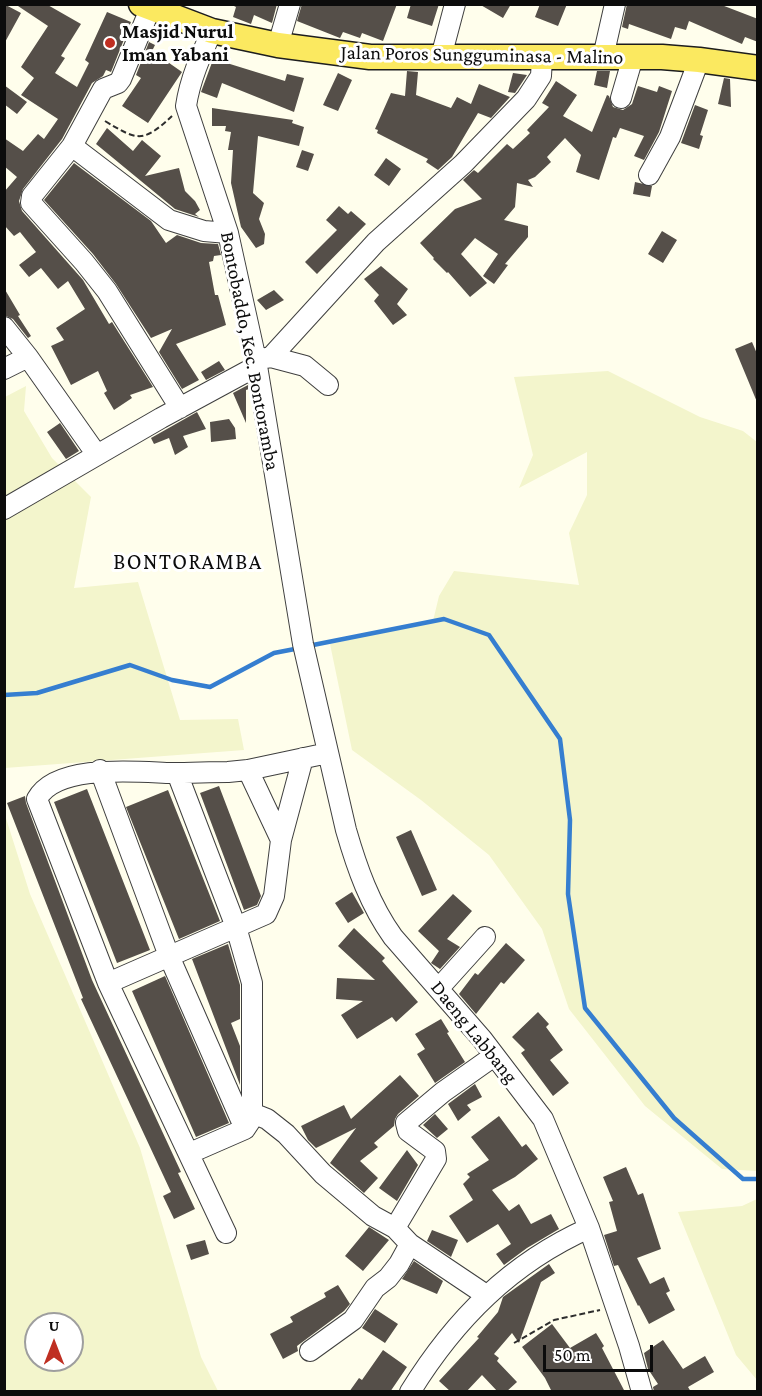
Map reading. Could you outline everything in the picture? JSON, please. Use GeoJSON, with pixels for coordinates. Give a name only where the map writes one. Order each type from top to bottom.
{"type":"FeatureCollection","features":[{"type":"Feature","properties":{"kind":"main road","name":"Jalan Poros Sungguminasa - Malino"},"geometry":{"type":"LineString","coordinates":[[145,7],[212,31],[278,45],[370,57],[633,57],[699,60],[758,68]]}},
{"type":"Feature","properties":{"kind":"street"},"geometry":{"type":"LineString","coordinates":[[278,45],[290,4]]}},
{"type":"Feature","properties":{"kind":"street"},"geometry":{"type":"LineString","coordinates":[[441,57],[455,4]]}},
{"type":"Feature","properties":{"kind":"street"},"geometry":{"type":"LineString","coordinates":[[603,57],[615,4]]}},
{"type":"Feature","properties":{"kind":"street"},"geometry":{"type":"LineString","coordinates":[[145,7],[121,79],[118,83],[103,89],[72,146],[32,196],[31,203],[107,291],[180,408]]}},
{"type":"Feature","properties":{"kind":"street","name":"Bontobaddo, Kec. Bontoramba"},"geometry":{"type":"LineString","coordinates":[[212,31],[194,72],[186,106],[207,174],[217,232],[261,361],[303,644],[310,675]]}},
{"type":"Feature","properties":{"kind":"street"},"geometry":{"type":"LineString","coordinates":[[621,98],[633,57]]}},
{"type":"Feature","properties":{"kind":"street"},"geometry":{"type":"LineString","coordinates":[[4,509],[261,361],[376,242],[463,164],[526,99],[541,76],[542,58]]}},
{"type":"Feature","properties":{"kind":"street"},"geometry":{"type":"LineString","coordinates":[[649,175],[670,137],[699,60]]}},
{"type":"Feature","properties":{"kind":"street"},"geometry":{"type":"LineString","coordinates":[[72,146],[161,214],[180,225],[217,232]]}},
{"type":"Feature","properties":{"kind":"street"},"geometry":{"type":"LineString","coordinates":[[4,327],[97,455]]}},
{"type":"Feature","properties":{"kind":"street"},"geometry":{"type":"LineString","coordinates":[[4,369],[28,357]]}},
{"type":"Feature","properties":{"kind":"street"},"geometry":{"type":"LineString","coordinates":[[261,361],[304,366],[328,385]]}},
{"type":"Feature","properties":{"kind":"street","name":"Daeng Labbang"},"geometry":{"type":"LineString","coordinates":[[310,675],[346,830],[368,893],[393,937],[439,988],[543,1119],[589,1228],[642,1392]]}},
{"type":"Feature","properties":{"kind":"street"},"geometry":{"type":"LineString","coordinates":[[226,1233],[108,983],[37,799],[43,790],[57,783],[76,775],[100,770],[177,773],[248,770],[328,753]]}},
{"type":"Feature","properties":{"kind":"street"},"geometry":{"type":"LineString","coordinates":[[108,983],[266,914],[274,896],[281,840],[303,758]]}},
{"type":"Feature","properties":{"kind":"street"},"geometry":{"type":"LineString","coordinates":[[100,770],[169,956],[249,1121]]}},
{"type":"Feature","properties":{"kind":"street"},"geometry":{"type":"LineString","coordinates":[[248,770],[281,840]]}},
{"type":"Feature","properties":{"kind":"street"},"geometry":{"type":"LineString","coordinates":[[177,773],[236,927],[252,983],[249,1121]]}},
{"type":"Feature","properties":{"kind":"street"},"geometry":{"type":"LineString","coordinates":[[439,988],[485,937]]}},
{"type":"Feature","properties":{"kind":"street"},"geometry":{"type":"LineString","coordinates":[[395,1228],[436,1159],[435,1151],[408,1131],[406,1123],[443,1092],[494,1056]]}},
{"type":"Feature","properties":{"kind":"street"},"geometry":{"type":"LineString","coordinates":[[190,1153],[249,1121],[267,1119],[286,1134],[323,1174],[373,1216],[395,1228],[410,1244],[486,1295]]}},
{"type":"Feature","properties":{"kind":"street"},"geometry":{"type":"LineString","coordinates":[[410,1392],[425,1368],[486,1295],[524,1263],[570,1236],[589,1228]]}},
{"type":"Feature","properties":{"kind":"street"},"geometry":{"type":"LineString","coordinates":[[310,1351],[354,1320],[375,1288],[388,1278],[399,1264],[410,1244]]}},
{"type":"Feature","properties":{"kind":"path"},"geometry":{"type":"LineString","coordinates":[[91,111],[133,136],[152,135],[168,120]]}},
{"type":"Feature","properties":{"kind":"path"},"geometry":{"type":"LineString","coordinates":[[514,1343],[554,1320],[615,1306]]}},
{"type":"Feature","properties":{"kind":"green space"},"geometry":{"type":"Polygon","coordinates":[[[608,371],[700,417],[743,431],[757,442],[757,1171],[722,1169],[645,1106],[569,1009],[542,929],[489,855],[421,800],[352,750],[330,644],[433,621],[439,596],[454,571],[579,585],[569,533],[587,495],[587,452],[519,488],[533,455],[514,377],[608,371]]]}},
{"type":"Feature","properties":{"kind":"green space"},"geometry":{"type":"Polygon","coordinates":[[[26,386],[24,411],[52,458],[91,497],[74,588],[138,582],[180,720],[238,719],[244,750],[5,768],[5,397],[26,386]]]}},
{"type":"Feature","properties":{"kind":"green space"},"geometry":{"type":"Polygon","coordinates":[[[4,812],[30,894],[140,1148],[201,1357],[218,1391],[5,1391],[4,812]]]}},
{"type":"Feature","properties":{"kind":"green space"},"geometry":{"type":"Polygon","coordinates":[[[757,1199],[757,1380],[736,1355],[678,1212],[742,1206],[757,1199]]]}},
{"type":"Feature","properties":{"kind":"building"},"geometry":{"type":"Polygon","coordinates":[[[4,4],[21,13],[4,44],[4,4]]]}},
{"type":"Feature","properties":{"kind":"building"},"geometry":{"type":"Polygon","coordinates":[[[15,4],[46,4],[81,24],[61,56],[65,58],[55,73],[77,87],[89,63],[85,60],[107,12],[131,22],[111,72],[106,70],[103,76],[92,83],[62,139],[23,189],[19,201],[22,211],[83,280],[109,324],[112,322],[153,387],[130,395],[132,398],[114,410],[104,393],[107,391],[98,371],[71,385],[51,346],[64,340],[56,328],[85,309],[68,281],[58,289],[41,268],[29,277],[19,265],[36,252],[20,232],[14,236],[4,225],[4,192],[17,177],[4,166],[4,138],[23,151],[38,134],[44,139],[58,119],[21,95],[34,78],[21,67],[48,26],[15,4]]]}},
{"type":"Feature","properties":{"kind":"building"},"geometry":{"type":"Polygon","coordinates":[[[230,4],[277,4],[272,23],[254,15],[251,24],[233,17],[236,7],[230,4]]]}},
{"type":"Feature","properties":{"kind":"building"},"geometry":{"type":"Polygon","coordinates":[[[302,4],[397,4],[383,41],[362,33],[360,38],[343,32],[340,38],[297,21],[302,4]]]}},
{"type":"Feature","properties":{"kind":"building"},"geometry":{"type":"Polygon","coordinates":[[[411,4],[439,4],[432,26],[407,18],[411,4]]]}},
{"type":"Feature","properties":{"kind":"building"},"geometry":{"type":"Polygon","coordinates":[[[479,4],[511,4],[503,18],[479,4]]]}},
{"type":"Feature","properties":{"kind":"building"},"geometry":{"type":"Polygon","coordinates":[[[540,4],[567,4],[558,26],[535,17],[540,4]]]}},
{"type":"Feature","properties":{"kind":"building"},"geometry":{"type":"Polygon","coordinates":[[[627,4],[719,4],[758,19],[758,42],[745,37],[742,44],[689,21],[686,30],[675,27],[671,39],[629,24],[628,29],[622,27],[627,4]]]}},
{"type":"Feature","properties":{"kind":"building"},"geometry":{"type":"Polygon","coordinates":[[[149,42],[155,45],[152,51],[182,72],[148,123],[122,106],[141,78],[136,75],[149,42]]]}},
{"type":"Feature","properties":{"kind":"building"},"geometry":{"type":"Polygon","coordinates":[[[214,57],[285,81],[287,74],[304,78],[294,112],[222,83],[217,98],[201,92],[214,57]]]}},
{"type":"Feature","properties":{"kind":"building"},"geometry":{"type":"Polygon","coordinates":[[[407,71],[418,72],[416,95],[451,108],[457,97],[471,104],[479,84],[510,97],[491,118],[478,113],[452,157],[438,170],[426,162],[428,159],[377,133],[378,130],[375,129],[391,93],[405,96],[407,71]]]}},
{"type":"Feature","properties":{"kind":"building"},"geometry":{"type":"Polygon","coordinates":[[[597,71],[610,71],[607,88],[594,85],[597,71]]]}},
{"type":"Feature","properties":{"kind":"building"},"geometry":{"type":"Polygon","coordinates":[[[338,73],[352,80],[338,111],[323,105],[338,73]]]}},
{"type":"Feature","properties":{"kind":"building"},"geometry":{"type":"Polygon","coordinates":[[[513,73],[527,75],[515,93],[508,92],[513,73]]]}},
{"type":"Feature","properties":{"kind":"building"},"geometry":{"type":"Polygon","coordinates":[[[724,78],[730,79],[731,107],[718,104],[724,78]]]}},
{"type":"Feature","properties":{"kind":"building"},"geometry":{"type":"Polygon","coordinates":[[[556,81],[577,95],[563,116],[592,132],[607,95],[613,107],[623,110],[632,104],[638,86],[657,92],[659,86],[672,91],[659,132],[644,160],[634,156],[644,136],[620,128],[616,138],[613,137],[599,180],[576,172],[581,155],[565,138],[547,157],[551,162],[535,177],[528,180],[533,187],[517,183],[515,207],[504,220],[528,226],[528,237],[505,264],[508,265],[494,284],[483,276],[498,254],[475,238],[461,254],[487,283],[470,297],[420,243],[455,209],[482,199],[463,180],[474,170],[478,173],[507,144],[513,149],[530,133],[527,130],[549,107],[542,103],[556,81]]]}},
{"type":"Feature","properties":{"kind":"building"},"geometry":{"type":"Polygon","coordinates":[[[4,85],[27,102],[17,114],[4,104],[4,85]]]}},
{"type":"Feature","properties":{"kind":"building"},"geometry":{"type":"Polygon","coordinates":[[[695,105],[708,110],[700,135],[703,136],[699,149],[681,143],[695,105]]]}},
{"type":"Feature","properties":{"kind":"building"},"geometry":{"type":"Polygon","coordinates":[[[212,108],[293,120],[292,123],[304,127],[299,146],[258,136],[253,193],[264,203],[259,219],[265,234],[264,244],[256,248],[241,227],[231,183],[233,150],[228,150],[231,132],[225,131],[226,126],[212,126],[212,108]]]}},
{"type":"Feature","properties":{"kind":"building"},"geometry":{"type":"Polygon","coordinates":[[[107,128],[133,151],[142,140],[161,156],[145,176],[179,168],[185,191],[200,210],[195,214],[199,217],[175,209],[96,144],[107,128]]]}},
{"type":"Feature","properties":{"kind":"building"},"geometry":{"type":"Polygon","coordinates":[[[302,150],[314,154],[308,171],[296,167],[302,150]]]}},
{"type":"Feature","properties":{"kind":"building"},"geometry":{"type":"Polygon","coordinates":[[[386,158],[401,169],[389,186],[374,175],[386,158]]]}},
{"type":"Feature","properties":{"kind":"building"},"geometry":{"type":"Polygon","coordinates":[[[74,163],[151,221],[166,243],[177,235],[201,243],[218,244],[221,255],[214,256],[213,261],[209,262],[215,295],[218,295],[226,325],[176,344],[199,380],[182,389],[159,352],[172,329],[151,338],[116,284],[93,254],[44,200],[74,163]]]}},
{"type":"Feature","properties":{"kind":"building"},"geometry":{"type":"Polygon","coordinates":[[[635,182],[652,186],[650,197],[633,194],[635,182]]]}},
{"type":"Feature","properties":{"kind":"building"},"geometry":{"type":"Polygon","coordinates":[[[339,206],[348,214],[351,211],[366,224],[317,274],[305,262],[337,230],[326,220],[339,206]]]}},
{"type":"Feature","properties":{"kind":"building"},"geometry":{"type":"Polygon","coordinates":[[[662,231],[677,240],[663,263],[648,254],[662,231]]]}},
{"type":"Feature","properties":{"kind":"building"},"geometry":{"type":"Polygon","coordinates":[[[381,266],[408,289],[397,304],[407,315],[393,325],[374,301],[379,295],[364,279],[381,266]]]}},
{"type":"Feature","properties":{"kind":"building"},"geometry":{"type":"Polygon","coordinates":[[[4,288],[31,336],[28,338],[13,319],[4,315],[4,288]]]}},
{"type":"Feature","properties":{"kind":"building"},"geometry":{"type":"Polygon","coordinates":[[[274,290],[284,300],[266,310],[257,300],[274,290]]]}},
{"type":"Feature","properties":{"kind":"building"},"geometry":{"type":"Polygon","coordinates":[[[752,342],[758,356],[757,402],[735,349],[752,342]]]}},
{"type":"Feature","properties":{"kind":"building"},"geometry":{"type":"Polygon","coordinates":[[[219,361],[225,370],[206,380],[201,372],[219,361]]]}},
{"type":"Feature","properties":{"kind":"building"},"geometry":{"type":"Polygon","coordinates":[[[248,385],[249,389],[246,390],[246,423],[233,393],[248,385]]]}},
{"type":"Feature","properties":{"kind":"building"},"geometry":{"type":"Polygon","coordinates":[[[197,412],[206,429],[183,436],[188,447],[175,455],[169,438],[154,444],[151,438],[197,412]]]}},
{"type":"Feature","properties":{"kind":"building"},"geometry":{"type":"Polygon","coordinates":[[[229,419],[235,428],[236,439],[211,442],[210,422],[229,419]]]}},
{"type":"Feature","properties":{"kind":"building"},"geometry":{"type":"Polygon","coordinates":[[[60,423],[79,451],[66,459],[47,432],[60,423]]]}},
{"type":"Feature","properties":{"kind":"building"},"geometry":{"type":"Polygon","coordinates":[[[219,786],[261,896],[257,905],[244,910],[200,793],[219,786]]]}},
{"type":"Feature","properties":{"kind":"building"},"geometry":{"type":"Polygon","coordinates":[[[87,789],[150,950],[117,963],[54,802],[87,789]]]}},
{"type":"Feature","properties":{"kind":"building"},"geometry":{"type":"Polygon","coordinates":[[[168,790],[220,921],[179,939],[126,807],[168,790]]]}},
{"type":"Feature","properties":{"kind":"building"},"geometry":{"type":"Polygon","coordinates":[[[25,796],[92,980],[181,1172],[178,1173],[195,1209],[174,1219],[163,1196],[171,1192],[81,999],[83,998],[7,803],[25,796]]]}},
{"type":"Feature","properties":{"kind":"building"},"geometry":{"type":"Polygon","coordinates":[[[411,830],[437,890],[422,896],[396,837],[411,830]]]}},
{"type":"Feature","properties":{"kind":"building"},"geometry":{"type":"Polygon","coordinates":[[[352,892],[364,913],[348,923],[335,903],[352,892]]]}},
{"type":"Feature","properties":{"kind":"building"},"geometry":{"type":"Polygon","coordinates":[[[453,894],[472,911],[447,939],[460,947],[440,969],[431,963],[439,951],[418,931],[453,894]]]}},
{"type":"Feature","properties":{"kind":"building"},"geometry":{"type":"Polygon","coordinates":[[[354,928],[385,958],[382,961],[418,1002],[396,1022],[392,1017],[357,1039],[341,1015],[363,1001],[336,999],[337,978],[375,980],[338,946],[354,928]]]}},
{"type":"Feature","properties":{"kind":"building"},"geometry":{"type":"Polygon","coordinates":[[[506,943],[525,960],[504,984],[501,982],[476,1014],[459,994],[475,973],[478,975],[506,943]]]}},
{"type":"Feature","properties":{"kind":"building"},"geometry":{"type":"Polygon","coordinates":[[[228,944],[240,985],[240,1019],[231,1023],[240,1046],[240,1085],[192,959],[228,944]]]}},
{"type":"Feature","properties":{"kind":"building"},"geometry":{"type":"Polygon","coordinates":[[[165,976],[229,1123],[196,1137],[132,991],[165,976]]]}},
{"type":"Feature","properties":{"kind":"building"},"geometry":{"type":"Polygon","coordinates":[[[538,1012],[549,1024],[546,1027],[563,1050],[550,1060],[569,1083],[553,1096],[521,1053],[525,1050],[512,1037],[538,1012]]]}},
{"type":"Feature","properties":{"kind":"building"},"geometry":{"type":"Polygon","coordinates":[[[441,1019],[465,1062],[435,1083],[417,1054],[425,1049],[415,1034],[441,1019]]]}},
{"type":"Feature","properties":{"kind":"building"},"geometry":{"type":"Polygon","coordinates":[[[400,1075],[419,1096],[398,1114],[394,1126],[374,1143],[378,1147],[360,1161],[378,1178],[364,1193],[330,1163],[356,1128],[316,1148],[308,1140],[301,1126],[344,1105],[351,1119],[400,1075]]]}},
{"type":"Feature","properties":{"kind":"building"},"geometry":{"type":"Polygon","coordinates":[[[475,1084],[482,1097],[467,1105],[471,1110],[458,1121],[448,1104],[475,1084]]]}},
{"type":"Feature","properties":{"kind":"building"},"geometry":{"type":"Polygon","coordinates":[[[435,1114],[448,1129],[437,1138],[423,1125],[435,1114]]]}},
{"type":"Feature","properties":{"kind":"building"},"geometry":{"type":"Polygon","coordinates":[[[499,1116],[522,1147],[526,1144],[538,1159],[515,1177],[492,1190],[509,1211],[519,1204],[531,1224],[551,1214],[559,1229],[504,1265],[496,1254],[511,1244],[498,1224],[467,1243],[449,1216],[473,1200],[463,1184],[470,1177],[467,1174],[489,1160],[471,1137],[499,1116]]]}},
{"type":"Feature","properties":{"kind":"building"},"geometry":{"type":"Polygon","coordinates":[[[407,1150],[418,1165],[397,1201],[379,1188],[407,1150]]]}},
{"type":"Feature","properties":{"kind":"building"},"geometry":{"type":"Polygon","coordinates":[[[626,1167],[638,1195],[643,1193],[661,1249],[637,1258],[650,1284],[664,1277],[670,1291],[666,1293],[675,1310],[649,1324],[618,1265],[614,1266],[604,1235],[617,1231],[609,1202],[613,1201],[603,1177],[626,1167]]]}},
{"type":"Feature","properties":{"kind":"building"},"geometry":{"type":"Polygon","coordinates":[[[369,1227],[389,1240],[363,1271],[345,1256],[369,1227]]]}},
{"type":"Feature","properties":{"kind":"building"},"geometry":{"type":"Polygon","coordinates":[[[432,1230],[458,1240],[451,1257],[427,1241],[432,1230]]]}},
{"type":"Feature","properties":{"kind":"building"},"geometry":{"type":"Polygon","coordinates":[[[205,1240],[209,1254],[191,1260],[186,1245],[205,1240]]]}},
{"type":"Feature","properties":{"kind":"building"},"geometry":{"type":"Polygon","coordinates":[[[414,1261],[443,1281],[437,1294],[402,1279],[414,1261]]]}},
{"type":"Feature","properties":{"kind":"building"},"geometry":{"type":"Polygon","coordinates":[[[549,1264],[555,1273],[541,1282],[519,1343],[512,1333],[494,1354],[499,1358],[497,1361],[517,1382],[506,1392],[498,1392],[482,1375],[466,1392],[451,1392],[439,1381],[479,1338],[477,1337],[498,1312],[503,1297],[549,1264]]]}},
{"type":"Feature","properties":{"kind":"building"},"geometry":{"type":"Polygon","coordinates":[[[338,1285],[350,1304],[297,1346],[298,1351],[283,1359],[270,1334],[293,1322],[290,1317],[326,1297],[324,1293],[338,1285]]]}},
{"type":"Feature","properties":{"kind":"building"},"geometry":{"type":"Polygon","coordinates":[[[375,1309],[398,1324],[385,1343],[362,1328],[375,1309]]]}},
{"type":"Feature","properties":{"kind":"building"},"geometry":{"type":"Polygon","coordinates":[[[552,1324],[570,1348],[596,1333],[625,1392],[552,1392],[545,1378],[522,1347],[552,1324]]]}},
{"type":"Feature","properties":{"kind":"building"},"geometry":{"type":"Polygon","coordinates":[[[663,1340],[683,1369],[705,1356],[714,1372],[688,1387],[691,1392],[654,1392],[653,1387],[658,1384],[648,1369],[644,1353],[663,1340]]]}},
{"type":"Feature","properties":{"kind":"building"},"geometry":{"type":"Polygon","coordinates":[[[383,1350],[407,1367],[390,1392],[349,1392],[359,1378],[362,1380],[383,1350]]]}},
{"type":"Feature","properties":{"kind":"waterway"},"geometry":{"type":"LineString","coordinates":[[308,646],[444,619],[489,635],[560,739],[570,820],[568,894],[585,1008],[674,1118],[743,1179],[758,1179]]}},
{"type":"Feature","properties":{"kind":"waterway"},"geometry":{"type":"LineString","coordinates":[[4,695],[37,693],[130,665],[172,680],[210,687],[274,653],[300,648]]}},
{"type":"Feature","properties":{"kind":"place","name":"Masjid Nurul Iman Yabani"},"geometry":{"type":"Point","coordinates":[110,43]}},
{"type":"Feature","properties":{"kind":"district","name":"BONTORAMBA"},"geometry":{"type":"Point","coordinates":[188,562]}}]}
